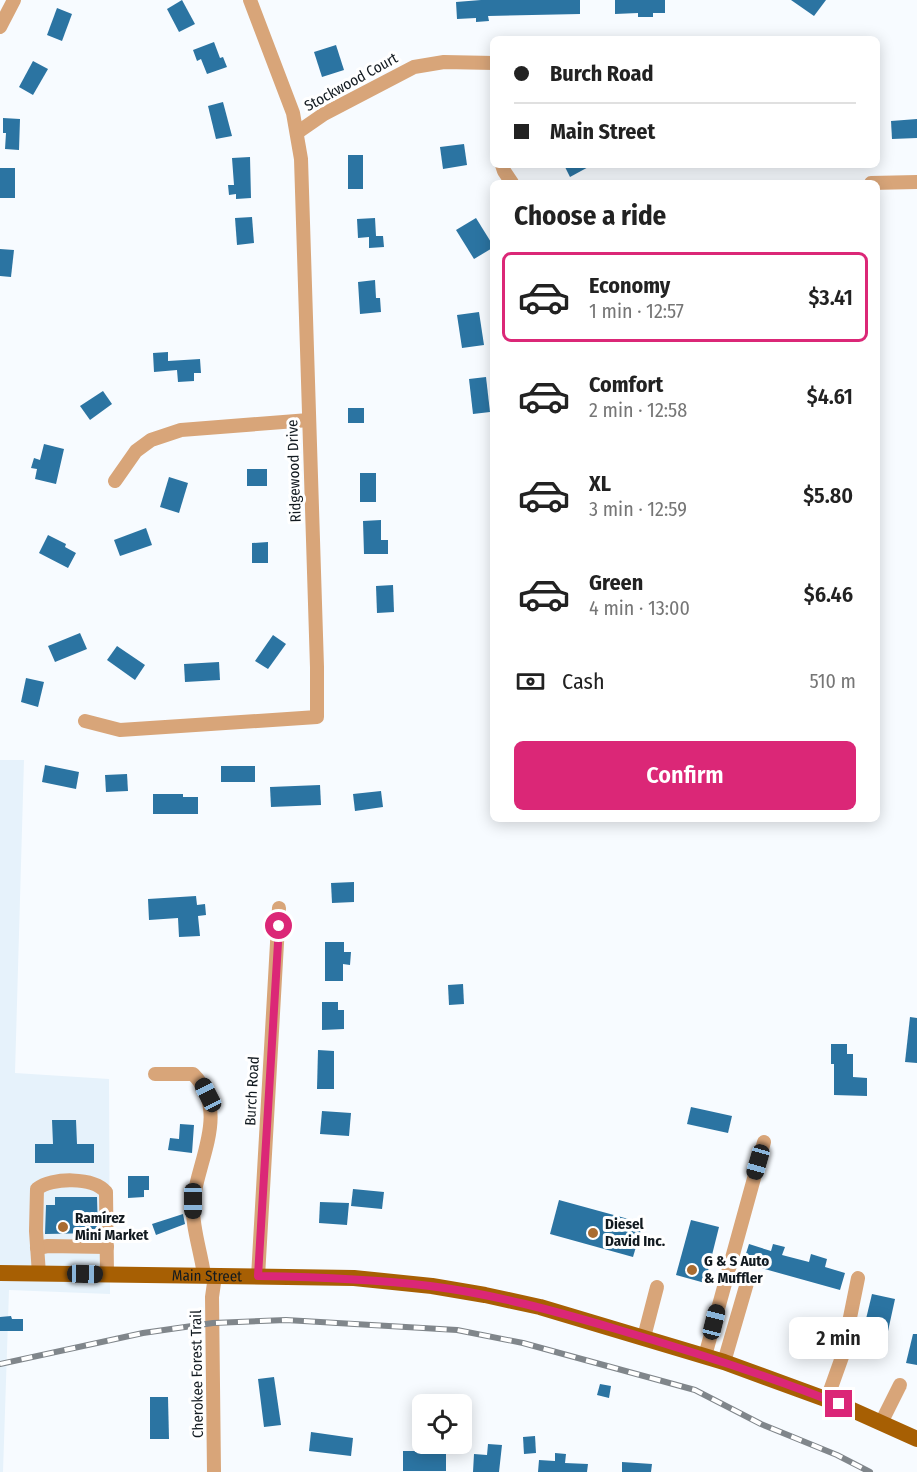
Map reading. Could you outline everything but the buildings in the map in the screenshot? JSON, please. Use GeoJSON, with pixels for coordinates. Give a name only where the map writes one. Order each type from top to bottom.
{"type":"FeatureCollection","features":[{"type":"Feature","properties":{"kind":"main road","name":"Main Street"},"geometry":{"type":"LineString","coordinates":[[6,1273],[354,1278],[432,1286],[485,1295],[540,1307],[724,1362],[827,1399],[917,1439]]}},
{"type":"Feature","properties":{"kind":"street"},"geometry":{"type":"LineString","coordinates":[[0,27],[14,0]]}},
{"type":"Feature","properties":{"kind":"street","name":"Ridgewood Drive"},"geometry":{"type":"LineString","coordinates":[[85,721],[120,730],[317,717],[304,229],[298,132],[286,92],[250,0]]}},
{"type":"Feature","properties":{"kind":"street","name":"Stockwood Court"},"geometry":{"type":"LineString","coordinates":[[298,132],[345,102],[414,67],[444,62],[490,63]]}},
{"type":"Feature","properties":{"kind":"street"},"geometry":{"type":"LineString","coordinates":[[880,183],[917,182]]}},
{"type":"Feature","properties":{"kind":"street"},"geometry":{"type":"LineString","coordinates":[[116,481],[135,451],[151,440],[181,430],[309,420]]}},
{"type":"Feature","properties":{"kind":"street","name":"Burch Road"},"geometry":{"type":"LineString","coordinates":[[258,1276],[279,908]]}},
{"type":"Feature","properties":{"kind":"street","name":"Cherokee Forest Trail"},"geometry":{"type":"LineString","coordinates":[[155,1074],[193,1074],[201,1082],[208,1095],[212,1111],[211,1126],[193,1201],[193,1218],[209,1276],[212,1297],[214,1472]]}},
{"type":"Feature","properties":{"kind":"street"},"geometry":{"type":"LineString","coordinates":[[705,1356],[764,1142]]}},
{"type":"Feature","properties":{"kind":"street"},"geometry":{"type":"LineString","coordinates":[[39,1274],[37,1189],[50,1181],[87,1181],[106,1192],[108,1274]]}},
{"type":"Feature","properties":{"kind":"street"},"geometry":{"type":"LineString","coordinates":[[37,1248],[93,1245],[107,1247]]}},
{"type":"Feature","properties":{"kind":"street"},"geometry":{"type":"LineString","coordinates":[[827,1399],[842,1357],[858,1278]]}},
{"type":"Feature","properties":{"kind":"street"},"geometry":{"type":"LineString","coordinates":[[724,1362],[747,1283]]}},
{"type":"Feature","properties":{"kind":"street"},"geometry":{"type":"LineString","coordinates":[[644,1337],[657,1287]]}},
{"type":"Feature","properties":{"kind":"street"},"geometry":{"type":"LineString","coordinates":[[881,1423],[900,1385]]}},
{"type":"Feature","properties":{"kind":"shaded area"},"geometry":{"type":"Polygon","coordinates":[[[0,760],[24,760],[15,1073],[109,1079],[110,1294],[9,1290],[3,1472],[0,1472],[0,760]]]}},
{"type":"Feature","properties":{"kind":"railway"},"geometry":{"type":"LineString","coordinates":[[0,1364],[143,1333],[213,1323],[286,1320],[457,1330],[523,1343],[695,1390],[761,1424],[837,1455],[870,1472]]}},
{"type":"Feature","properties":{"kind":"place","name":"Ramírez Mini Market"},"geometry":{"type":"Point","coordinates":[63,1227]}},
{"type":"Feature","properties":{"kind":"place","name":"Diesel David Inc."},"geometry":{"type":"Point","coordinates":[593,1233]}},
{"type":"Feature","properties":{"kind":"place","name":"G & S Auto & Muffler"},"geometry":{"type":"Point","coordinates":[692,1270]}},
{"type":"Feature","properties":{"kind":"route"},"geometry":{"type":"LineString","coordinates":[[279,926],[258,1276],[354,1278],[432,1286],[540,1307],[705,1356],[839,1404]]}}]}
